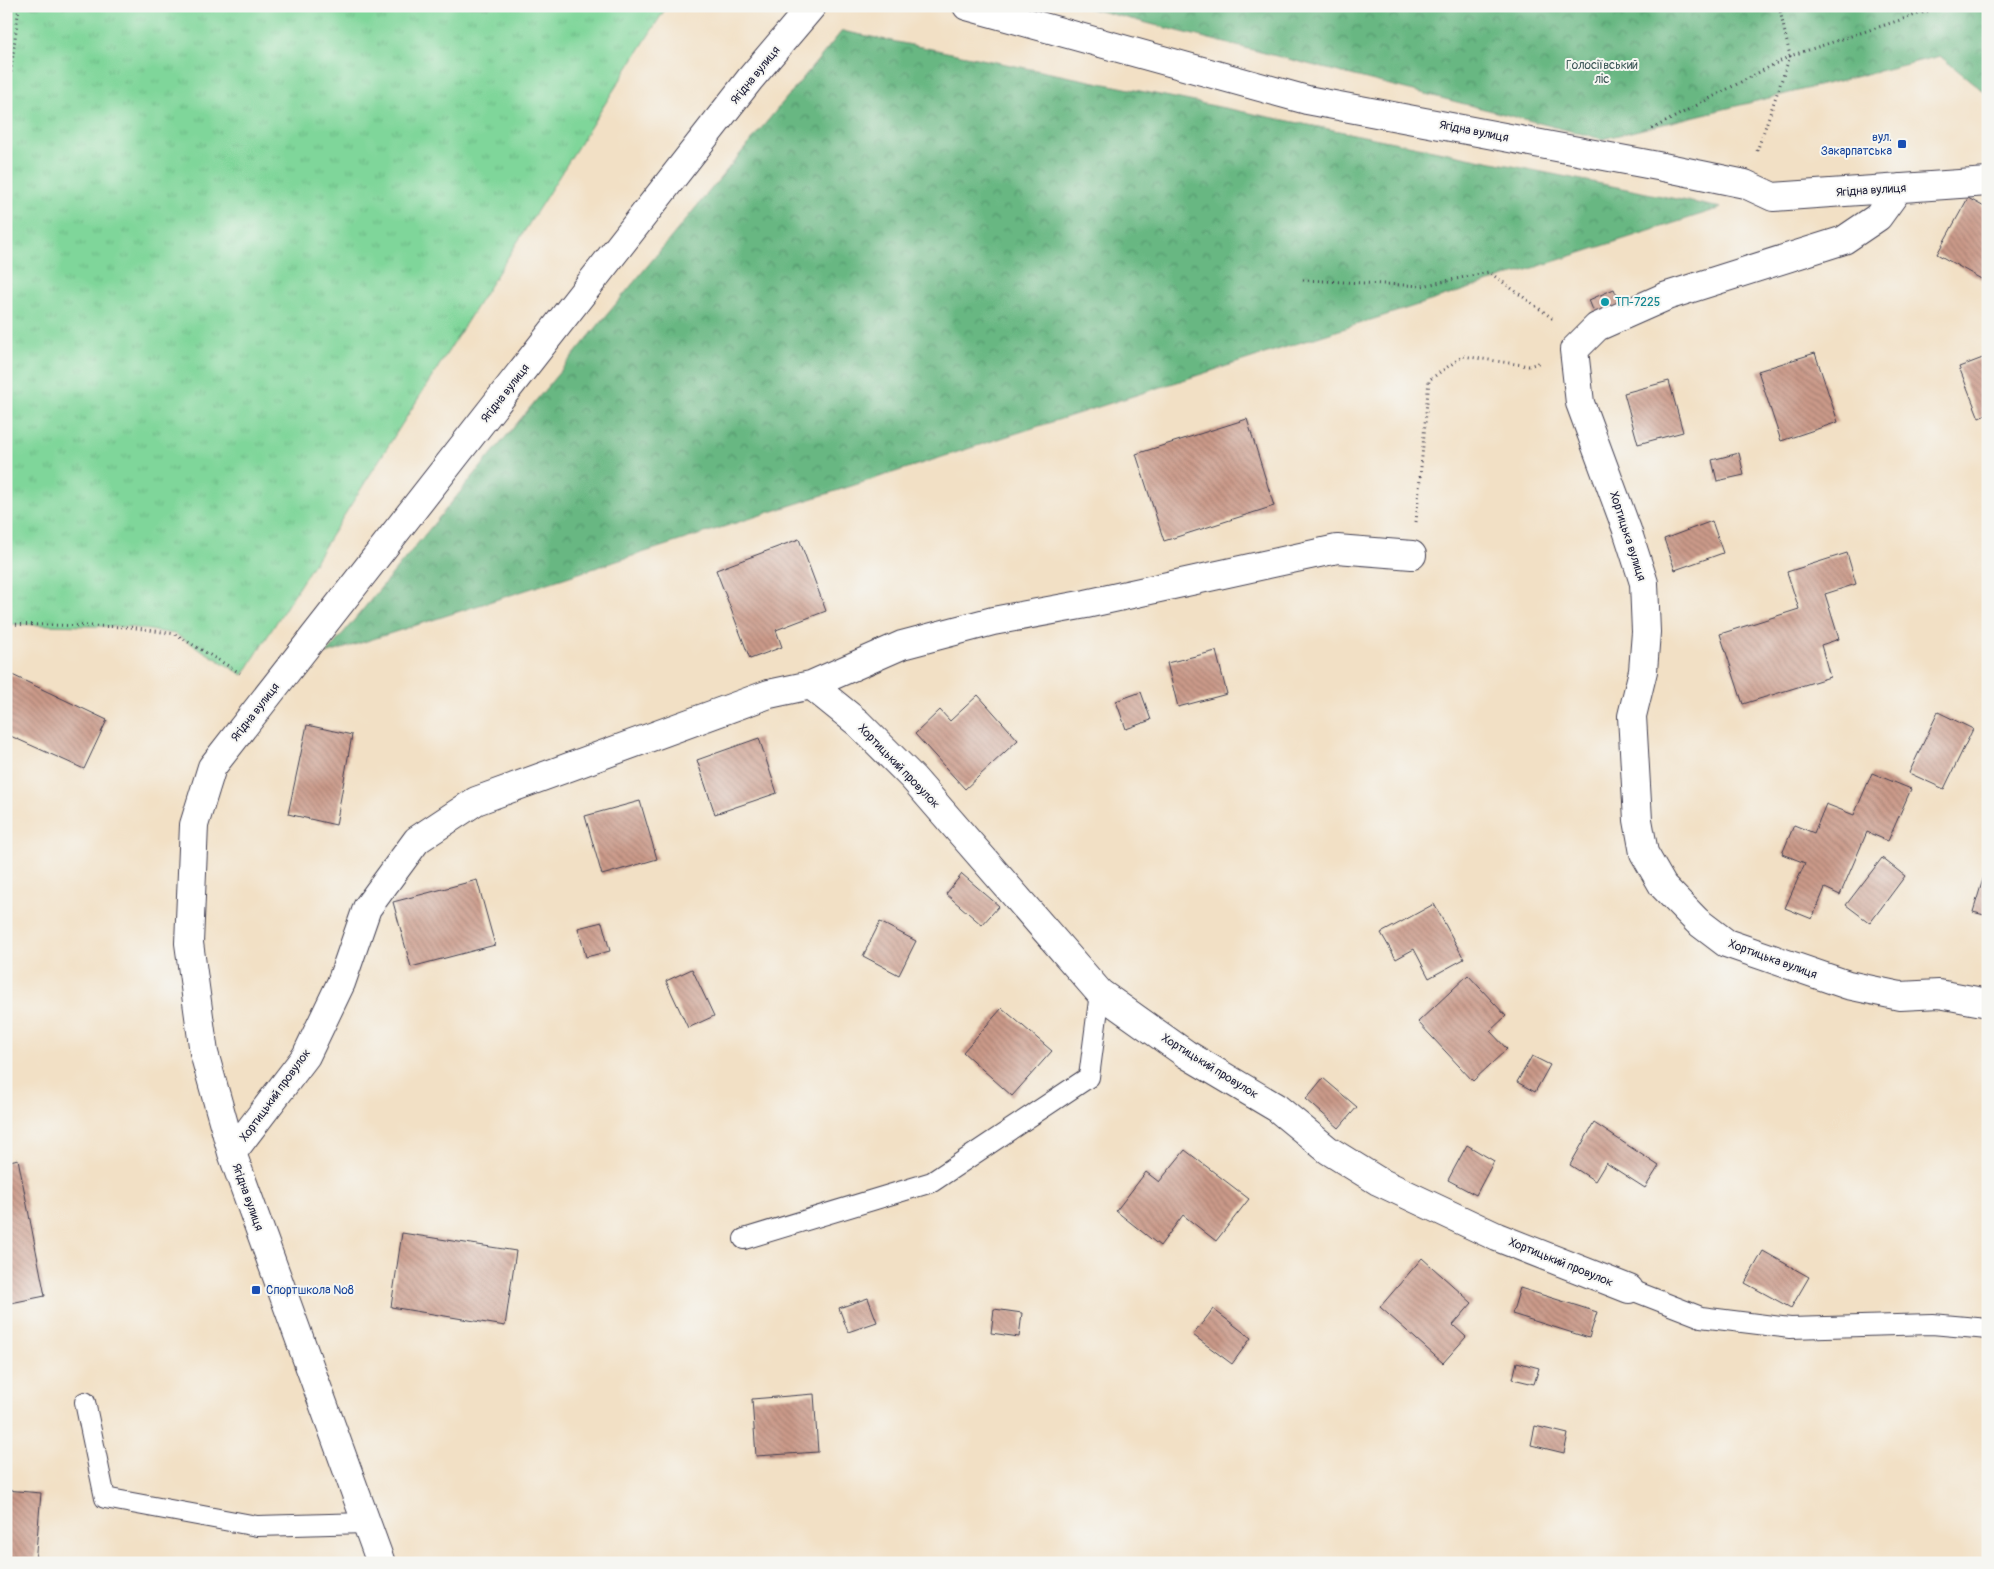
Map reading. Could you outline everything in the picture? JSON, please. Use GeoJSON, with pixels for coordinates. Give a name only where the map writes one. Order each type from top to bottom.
{"type":"FeatureCollection","features":[{"type":"Feature","properties":{"kind":"street","name":"Ягідна вулиця"},"geometry":{"type":"LineString","coordinates":[[381,1563],[232,1153],[204,1053],[189,943],[194,825],[212,767],[744,87],[812,6]]}},
{"type":"Feature","properties":{"kind":"street","name":"Ягідна вулиця"},"geometry":{"type":"LineString","coordinates":[[967,6],[1307,100],[1745,184],[1773,197],[1988,182]]}},
{"type":"Feature","properties":{"kind":"street","name":"Хортицька вулиця"},"geometry":{"type":"LineString","coordinates":[[1900,188],[1878,217],[1844,240],[1667,296],[1597,327],[1574,350],[1580,403],[1627,530],[1644,583],[1646,632],[1643,671],[1632,716],[1638,820],[1644,853],[1663,886],[1698,921],[1726,943],[1848,985],[1900,996],[1939,994],[1988,1003]]}},
{"type":"Feature","properties":{"kind":"street"},"geometry":{"type":"LineString","coordinates":[[812,685],[902,645],[993,621],[1086,604],[1337,549],[1412,555]]}},
{"type":"Feature","properties":{"kind":"street","name":"Хортицький провулок"},"geometry":{"type":"LineString","coordinates":[[232,1153],[306,1056],[342,983],[367,908],[417,840],[476,801],[769,694],[812,685],[858,723],[913,778],[1100,993],[1186,1054],[1277,1108],[1328,1150],[1378,1181],[1498,1237],[1629,1289]]}},
{"type":"Feature","properties":{"kind":"lane"},"geometry":{"type":"LineString","coordinates":[[744,1238],[932,1182],[1089,1077],[1100,993]]}},
{"type":"Feature","properties":{"kind":"lane"},"geometry":{"type":"LineString","coordinates":[[1629,1289],[1701,1317],[1790,1328],[1932,1324],[1988,1329]]}},
{"type":"Feature","properties":{"kind":"lane"},"geometry":{"type":"LineString","coordinates":[[85,1402],[105,1498],[257,1526],[366,1523]]}},
{"type":"Feature","properties":{"kind":"path"},"geometry":{"type":"LineString","coordinates":[[6,112],[18,6]]}},
{"type":"Feature","properties":{"kind":"path"},"geometry":{"type":"LineString","coordinates":[[1745,184],[1790,56],[1779,6]]}},
{"type":"Feature","properties":{"kind":"path"},"geometry":{"type":"LineString","coordinates":[[1601,155],[1790,56],[1943,6]]}},
{"type":"Feature","properties":{"kind":"path"},"geometry":{"type":"LineString","coordinates":[[1303,280],[1422,286],[1489,272],[1552,318],[1597,327]]}},
{"type":"Feature","properties":{"kind":"path"},"geometry":{"type":"LineString","coordinates":[[1412,555],[1429,380],[1463,356],[1529,366]]}},
{"type":"Feature","properties":{"kind":"path"},"geometry":{"type":"LineString","coordinates":[[6,624],[130,627],[175,634],[271,692]]}},
{"type":"Feature","properties":{"kind":"green space"},"geometry":{"type":"Polygon","coordinates":[[[6,6],[667,6],[243,675],[175,634],[130,627],[6,624],[6,6]]]}},
{"type":"Feature","properties":{"kind":"green space","name":"Голосіївський ліс"},"geometry":{"type":"Polygon","coordinates":[[[1080,6],[1988,6],[1988,95],[1940,56],[1602,139],[1080,6]]]}},
{"type":"Feature","properties":{"kind":"green space"},"geometry":{"type":"Polygon","coordinates":[[[842,31],[1721,208],[326,654],[842,31]]]}},
{"type":"Feature","properties":{"kind":"building"},"geometry":{"type":"Polygon","coordinates":[[[1968,198],[1988,209],[1988,272],[1983,280],[1937,254],[1968,198]]]}},
{"type":"Feature","properties":{"kind":"building","name":"ТП-7225"},"geometry":{"type":"Polygon","coordinates":[[[1614,289],[1621,305],[1595,315],[1589,300],[1614,289]]]}},
{"type":"Feature","properties":{"kind":"building"},"geometry":{"type":"Polygon","coordinates":[[[1815,353],[1838,422],[1781,441],[1758,371],[1815,353]]]}},
{"type":"Feature","properties":{"kind":"building"},"geometry":{"type":"Polygon","coordinates":[[[1988,356],[1988,414],[1979,418],[1959,367],[1988,356]]]}},
{"type":"Feature","properties":{"kind":"building"},"geometry":{"type":"Polygon","coordinates":[[[1669,381],[1683,432],[1638,444],[1624,393],[1669,381]]]}},
{"type":"Feature","properties":{"kind":"building"},"geometry":{"type":"Polygon","coordinates":[[[1247,419],[1274,506],[1164,541],[1136,454],[1247,419]]]}},
{"type":"Feature","properties":{"kind":"building"},"geometry":{"type":"Polygon","coordinates":[[[1739,453],[1744,475],[1717,481],[1712,460],[1739,453]]]}},
{"type":"Feature","properties":{"kind":"building"},"geometry":{"type":"Polygon","coordinates":[[[1712,521],[1723,553],[1675,570],[1664,539],[1712,521]]]}},
{"type":"Feature","properties":{"kind":"building"},"geometry":{"type":"Polygon","coordinates":[[[799,539],[826,611],[776,630],[782,647],[750,659],[716,570],[799,539]]]}},
{"type":"Feature","properties":{"kind":"building"},"geometry":{"type":"Polygon","coordinates":[[[1847,553],[1856,584],[1825,594],[1839,639],[1821,645],[1830,677],[1743,704],[1720,634],[1799,609],[1787,572],[1847,553]]]}},
{"type":"Feature","properties":{"kind":"building"},"geometry":{"type":"Polygon","coordinates":[[[1216,651],[1227,694],[1178,707],[1167,663],[1216,651]]]}},
{"type":"Feature","properties":{"kind":"building"},"geometry":{"type":"Polygon","coordinates":[[[6,672],[107,720],[84,769],[6,734],[6,672]]]}},
{"type":"Feature","properties":{"kind":"building"},"geometry":{"type":"Polygon","coordinates":[[[1141,692],[1151,720],[1126,729],[1116,701],[1141,692]]]}},
{"type":"Feature","properties":{"kind":"building"},"geometry":{"type":"Polygon","coordinates":[[[978,695],[1018,740],[965,789],[915,734],[940,710],[950,721],[978,695]]]}},
{"type":"Feature","properties":{"kind":"building"},"geometry":{"type":"Polygon","coordinates":[[[1938,712],[1973,729],[1944,789],[1909,773],[1938,712]]]}},
{"type":"Feature","properties":{"kind":"building"},"geometry":{"type":"Polygon","coordinates":[[[307,725],[352,735],[336,825],[288,814],[307,725]]]}},
{"type":"Feature","properties":{"kind":"building"},"geometry":{"type":"Polygon","coordinates":[[[759,738],[777,793],[715,814],[697,760],[759,738]]]}},
{"type":"Feature","properties":{"kind":"building"},"geometry":{"type":"Polygon","coordinates":[[[1872,773],[1911,789],[1888,841],[1867,832],[1840,895],[1825,888],[1812,919],[1785,908],[1805,863],[1782,854],[1794,825],[1814,833],[1826,804],[1854,815],[1872,773]]]}},
{"type":"Feature","properties":{"kind":"building"},"geometry":{"type":"Polygon","coordinates":[[[640,801],[657,859],[602,875],[585,816],[640,801]]]}},
{"type":"Feature","properties":{"kind":"building"},"geometry":{"type":"Polygon","coordinates":[[[1882,858],[1905,876],[1870,923],[1846,905],[1882,858]]]}},
{"type":"Feature","properties":{"kind":"building"},"geometry":{"type":"Polygon","coordinates":[[[1988,866],[1988,916],[1973,912],[1988,866]]]}},
{"type":"Feature","properties":{"kind":"building"},"geometry":{"type":"Polygon","coordinates":[[[962,874],[999,906],[982,925],[946,894],[962,874]]]}},
{"type":"Feature","properties":{"kind":"building"},"geometry":{"type":"Polygon","coordinates":[[[477,880],[495,945],[411,967],[393,902],[477,880]]]}},
{"type":"Feature","properties":{"kind":"building"},"geometry":{"type":"Polygon","coordinates":[[[1434,904],[1464,959],[1429,978],[1414,949],[1396,959],[1381,933],[1434,904]]]}},
{"type":"Feature","properties":{"kind":"building"},"geometry":{"type":"Polygon","coordinates":[[[602,922],[610,951],[586,957],[578,928],[602,922]]]}},
{"type":"Feature","properties":{"kind":"building"},"geometry":{"type":"Polygon","coordinates":[[[880,922],[916,941],[899,975],[863,956],[880,922]]]}},
{"type":"Feature","properties":{"kind":"building"},"geometry":{"type":"Polygon","coordinates":[[[692,969],[714,1016],[688,1028],[666,981],[692,969]]]}},
{"type":"Feature","properties":{"kind":"building"},"geometry":{"type":"Polygon","coordinates":[[[1468,975],[1506,1016],[1490,1031],[1507,1049],[1473,1081],[1418,1022],[1468,975]]]}},
{"type":"Feature","properties":{"kind":"building"},"geometry":{"type":"Polygon","coordinates":[[[1002,1008],[1052,1051],[1012,1096],[963,1052],[1002,1008]]]}},
{"type":"Feature","properties":{"kind":"building"},"geometry":{"type":"Polygon","coordinates":[[[1532,1056],[1550,1065],[1535,1092],[1517,1082],[1532,1056]]]}},
{"type":"Feature","properties":{"kind":"building"},"geometry":{"type":"Polygon","coordinates":[[[1323,1078],[1357,1107],[1339,1128],[1306,1099],[1323,1078]]]}},
{"type":"Feature","properties":{"kind":"building"},"geometry":{"type":"Polygon","coordinates":[[[1594,1123],[1659,1166],[1645,1188],[1606,1163],[1595,1181],[1570,1165],[1594,1123]]]}},
{"type":"Feature","properties":{"kind":"building"},"geometry":{"type":"Polygon","coordinates":[[[1467,1145],[1494,1161],[1476,1195],[1448,1180],[1467,1145]]]}},
{"type":"Feature","properties":{"kind":"building"},"geometry":{"type":"Polygon","coordinates":[[[1185,1150],[1249,1199],[1216,1241],[1183,1215],[1160,1246],[1116,1211],[1146,1172],[1159,1182],[1185,1150]]]}},
{"type":"Feature","properties":{"kind":"building"},"geometry":{"type":"Polygon","coordinates":[[[18,1159],[45,1296],[6,1304],[6,1162],[18,1159]]]}},
{"type":"Feature","properties":{"kind":"building"},"geometry":{"type":"Polygon","coordinates":[[[402,1233],[516,1251],[505,1326],[391,1307],[402,1233]]]}},
{"type":"Feature","properties":{"kind":"building"},"geometry":{"type":"Polygon","coordinates":[[[1763,1251],[1809,1277],[1791,1308],[1745,1283],[1763,1251]]]}},
{"type":"Feature","properties":{"kind":"building"},"geometry":{"type":"Polygon","coordinates":[[[1422,1258],[1472,1303],[1453,1325],[1466,1337],[1443,1363],[1380,1307],[1422,1258]]]}},
{"type":"Feature","properties":{"kind":"building"},"geometry":{"type":"Polygon","coordinates":[[[1520,1288],[1597,1312],[1589,1338],[1512,1314],[1520,1288]]]}},
{"type":"Feature","properties":{"kind":"building"},"geometry":{"type":"Polygon","coordinates":[[[868,1298],[877,1322],[848,1332],[839,1308],[868,1298]]]}},
{"type":"Feature","properties":{"kind":"building"},"geometry":{"type":"Polygon","coordinates":[[[994,1309],[1022,1313],[1019,1337],[991,1333],[994,1309]]]}},
{"type":"Feature","properties":{"kind":"building"},"geometry":{"type":"Polygon","coordinates":[[[1213,1309],[1251,1338],[1232,1364],[1193,1335],[1213,1309]]]}},
{"type":"Feature","properties":{"kind":"building"},"geometry":{"type":"Polygon","coordinates":[[[1517,1362],[1539,1368],[1534,1384],[1513,1379],[1517,1362]]]}},
{"type":"Feature","properties":{"kind":"building"},"geometry":{"type":"Polygon","coordinates":[[[814,1394],[818,1452],[756,1456],[752,1399],[814,1394]]]}},
{"type":"Feature","properties":{"kind":"building"},"geometry":{"type":"Polygon","coordinates":[[[1535,1426],[1568,1434],[1564,1453],[1531,1445],[1535,1426]]]}},
{"type":"Feature","properties":{"kind":"building"},"geometry":{"type":"Polygon","coordinates":[[[6,1490],[41,1493],[35,1563],[6,1563],[6,1490]]]}},
{"type":"Feature","properties":{"kind":"place","name":"вул. Закарпатська"},"geometry":{"type":"Point","coordinates":[1902,144]}},
{"type":"Feature","properties":{"kind":"place","name":"ТП-7225"},"geometry":{"type":"Point","coordinates":[1605,302]}},
{"type":"Feature","properties":{"kind":"place","name":"Спортшкола №8"},"geometry":{"type":"Point","coordinates":[256,1290]}}]}
